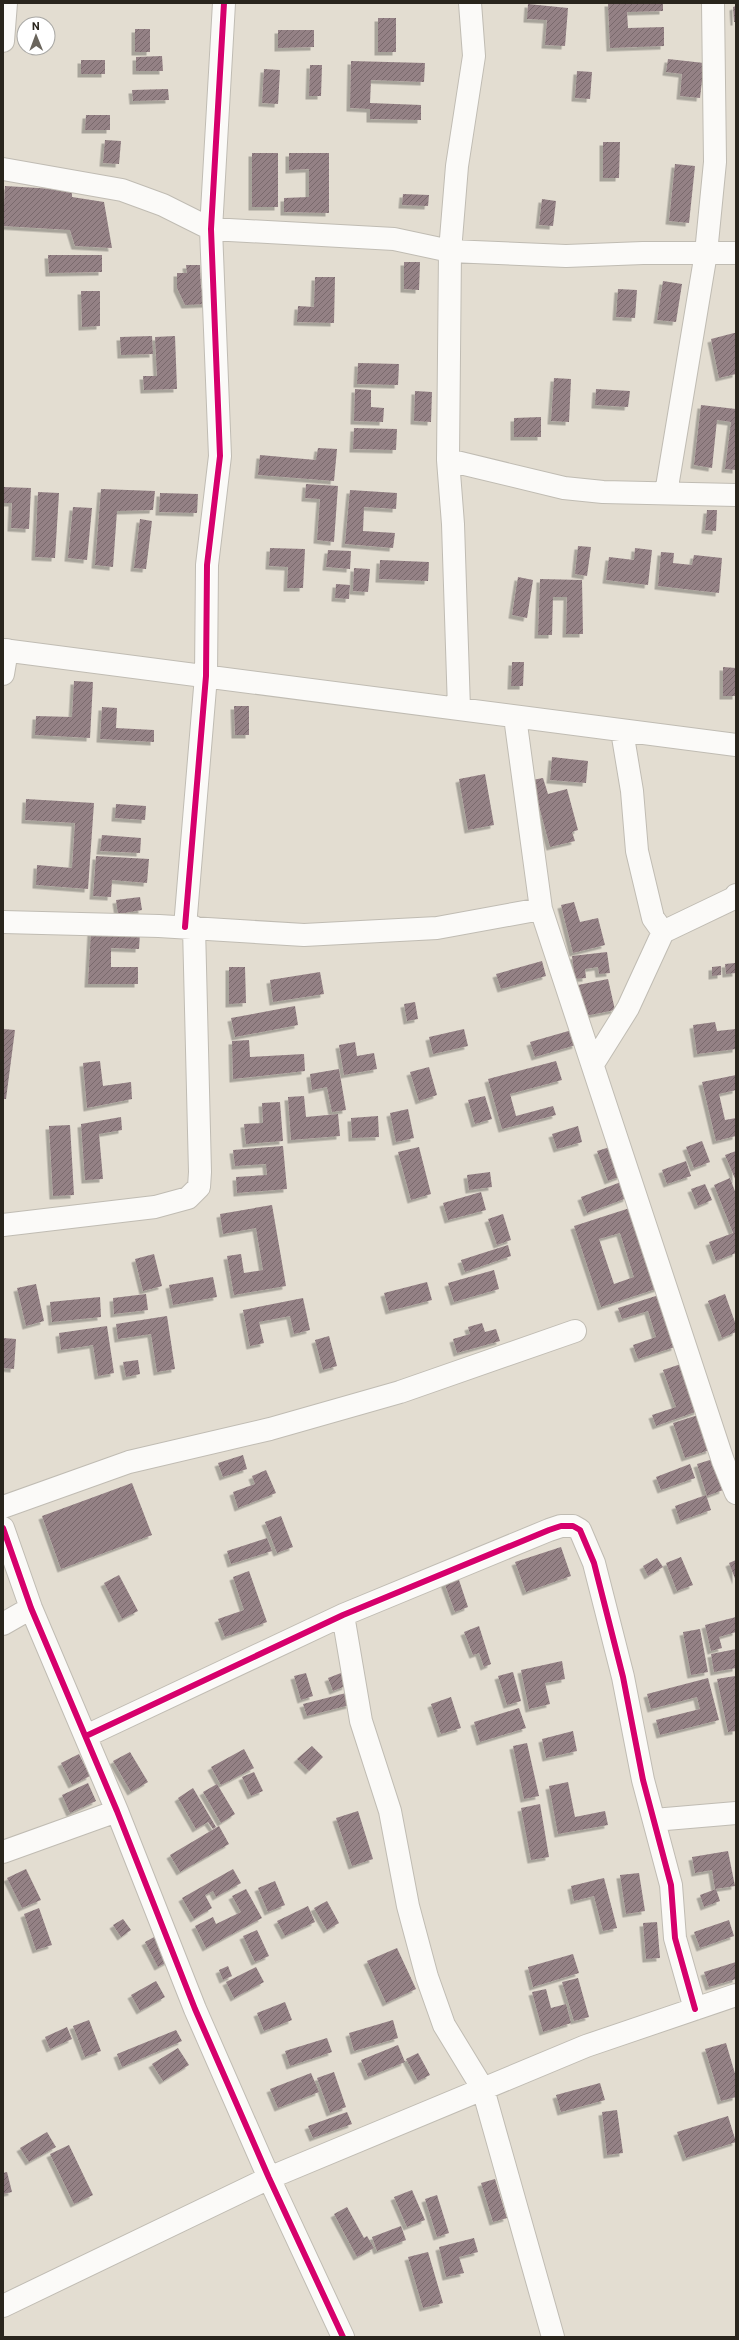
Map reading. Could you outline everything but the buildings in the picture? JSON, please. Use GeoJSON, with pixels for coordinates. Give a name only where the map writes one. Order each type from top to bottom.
{"type":"FeatureCollection","features":[{"type":"Feature","properties":{"kind":"street"},"geometry":{"type":"LineString","coordinates":[[3,41],[6,3]]}},
{"type":"Feature","properties":{"kind":"street"},"geometry":{"type":"LineString","coordinates":[[3,1225],[154,1207],[188,1198],[199,1187],[200,1172],[189,927],[206,676],[207,564],[220,456],[211,229],[224,3]]}},
{"type":"Feature","properties":{"kind":"street"},"geometry":{"type":"LineString","coordinates":[[459,709],[453,524],[448,460],[450,251],[457,166],[474,56],[470,3]]}},
{"type":"Feature","properties":{"kind":"street"},"geometry":{"type":"LineString","coordinates":[[666,493],[706,253],[716,162],[713,3]]}},
{"type":"Feature","properties":{"kind":"street"},"geometry":{"type":"LineString","coordinates":[[3,169],[122,190],[163,205],[211,229],[394,238],[450,251],[566,256],[736,253]]}},
{"type":"Feature","properties":{"kind":"street"},"geometry":{"type":"LineString","coordinates":[[448,460],[564,488],[603,492],[736,495]]}},
{"type":"Feature","properties":{"kind":"street"},"geometry":{"type":"LineString","coordinates":[[3,674],[5,650],[736,745]]}},
{"type":"Feature","properties":{"kind":"street"},"geometry":{"type":"LineString","coordinates":[[515,716],[541,909],[730,1459],[736,1493]]}},
{"type":"Feature","properties":{"kind":"street"},"geometry":{"type":"LineString","coordinates":[[622,731],[632,791],[637,850],[653,918],[663,932]]}},
{"type":"Feature","properties":{"kind":"street"},"geometry":{"type":"LineString","coordinates":[[593,1064],[628,1008],[663,932],[734,898],[736,895]]}},
{"type":"Feature","properties":{"kind":"street"},"geometry":{"type":"LineString","coordinates":[[3,922],[189,927],[304,935],[385,932],[437,928],[541,909]]}},
{"type":"Feature","properties":{"kind":"street"},"geometry":{"type":"LineString","coordinates":[[3,1507],[129,1462],[270,1429],[400,1392],[575,1331]]}},
{"type":"Feature","properties":{"kind":"street"},"geometry":{"type":"LineString","coordinates":[[86,1736],[343,1615],[549,1530],[561,1526],[573,1526],[580,1530],[596,1571],[623,1677],[643,1780],[671,1885],[675,1938],[695,2009]]}},
{"type":"Feature","properties":{"kind":"street"},"geometry":{"type":"LineString","coordinates":[[3,1528],[31,1608],[117,1811],[195,2009],[269,2178],[343,2337]]}},
{"type":"Feature","properties":{"kind":"street"},"geometry":{"type":"LineString","coordinates":[[3,1624],[31,1608]]}},
{"type":"Feature","properties":{"kind":"street"},"geometry":{"type":"LineString","coordinates":[[343,1615],[360,1721],[390,1811],[408,1906],[427,1977],[444,2025],[483,2089],[553,2337]]}},
{"type":"Feature","properties":{"kind":"street"},"geometry":{"type":"LineString","coordinates":[[3,1852],[117,1811]]}},
{"type":"Feature","properties":{"kind":"street"},"geometry":{"type":"LineString","coordinates":[[654,1820],[736,1813]]}},
{"type":"Feature","properties":{"kind":"street"},"geometry":{"type":"LineString","coordinates":[[3,2306],[269,2178],[586,2046],[736,1996]]}},
{"type":"Feature","properties":{"kind":"cycle path"},"geometry":{"type":"LineString","coordinates":[[185,927],[206,676],[207,565],[220,456],[211,229],[224,3]]}},
{"type":"Feature","properties":{"kind":"cycle path"},"geometry":{"type":"LineString","coordinates":[[86,1736],[343,1615],[549,1530],[561,1526],[573,1526],[580,1530],[594,1563],[623,1677],[643,1780],[671,1885],[675,1938],[695,2009]]}},
{"type":"Feature","properties":{"kind":"cycle path"},"geometry":{"type":"LineString","coordinates":[[3,1528],[31,1608],[117,1811],[195,2009],[269,2178],[343,2337]]}}]}
